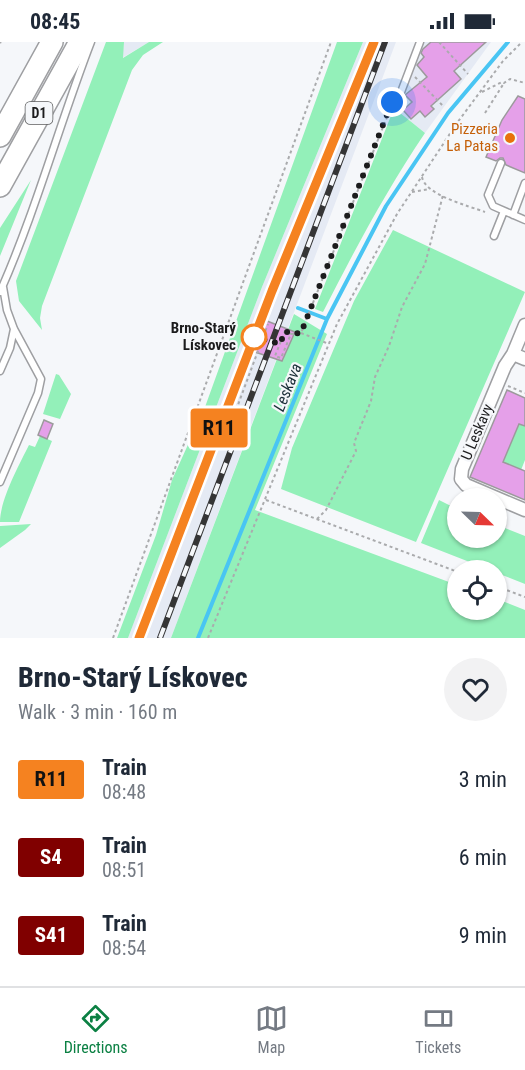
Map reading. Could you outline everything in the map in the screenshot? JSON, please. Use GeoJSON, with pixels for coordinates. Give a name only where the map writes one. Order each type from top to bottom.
{"type":"FeatureCollection","features":[{"type":"Feature","properties":{"kind":"highway","name":"D1"},"geometry":{"type":"LineString","coordinates":[[0,136],[52,42]]}},
{"type":"Feature","properties":{"kind":"highway","name":"D1"},"geometry":{"type":"LineString","coordinates":[[0,186],[80,42]]}},
{"type":"Feature","properties":{"kind":"street","name":"U Leskavy"},"geometry":{"type":"LineString","coordinates":[[525,325],[513,354],[505,366],[462,469],[461,479],[466,485],[525,510]]}},
{"type":"Feature","properties":{"kind":"street"},"geometry":{"type":"LineString","coordinates":[[513,354],[525,359]]}},
{"type":"Feature","properties":{"kind":"lane"},"geometry":{"type":"LineString","coordinates":[[0,482],[38,393],[40,379],[14,329],[1,289],[29,220],[91,42]]}},
{"type":"Feature","properties":{"kind":"lane"},"geometry":{"type":"LineString","coordinates":[[395,101],[420,42]]}},
{"type":"Feature","properties":{"kind":"lane"},"geometry":{"type":"LineString","coordinates":[[501,163],[488,195],[493,206],[503,215],[513,215],[525,220]]}},
{"type":"Feature","properties":{"kind":"lane"},"geometry":{"type":"LineString","coordinates":[[513,215],[525,183]]}},
{"type":"Feature","properties":{"kind":"lane"},"geometry":{"type":"LineString","coordinates":[[494,236],[503,215]]}},
{"type":"Feature","properties":{"kind":"lane"},"geometry":{"type":"LineString","coordinates":[[0,371],[10,348],[14,329]]}},
{"type":"Feature","properties":{"kind":"path"},"geometry":{"type":"LineString","coordinates":[[113,638],[331,42]]}},
{"type":"Feature","properties":{"kind":"path"},"geometry":{"type":"LineString","coordinates":[[439,42],[468,74]]}},
{"type":"Feature","properties":{"kind":"path"},"geometry":{"type":"LineString","coordinates":[[208,638],[337,324],[383,237],[411,192],[479,93],[503,61],[522,42]]}},
{"type":"Feature","properties":{"kind":"path"},"geometry":{"type":"LineString","coordinates":[[409,71],[444,107]]}},
{"type":"Feature","properties":{"kind":"path"},"geometry":{"type":"LineString","coordinates":[[485,113],[504,83],[510,79],[525,83]]}},
{"type":"Feature","properties":{"kind":"path"},"geometry":{"type":"LineString","coordinates":[[479,93],[504,83]]}},
{"type":"Feature","properties":{"kind":"path"},"geometry":{"type":"LineString","coordinates":[[301,333],[395,101]]}},
{"type":"Feature","properties":{"kind":"path"},"geometry":{"type":"LineString","coordinates":[[422,177],[425,186],[455,202],[503,215]]}},
{"type":"Feature","properties":{"kind":"path"},"geometry":{"type":"LineString","coordinates":[[411,192],[430,189]]}},
{"type":"Feature","properties":{"kind":"path"},"geometry":{"type":"LineString","coordinates":[[317,519],[326,510],[356,451],[354,443],[371,401],[375,377],[402,307],[425,264],[443,195]]}},
{"type":"Feature","properties":{"kind":"path"},"geometry":{"type":"LineString","coordinates":[[232,421],[268,324]]}},
{"type":"Feature","properties":{"kind":"path"},"geometry":{"type":"LineString","coordinates":[[291,334],[281,358],[275,356],[285,331],[291,334],[301,333],[329,344]]}},
{"type":"Feature","properties":{"kind":"path"},"geometry":{"type":"LineString","coordinates":[[507,386],[525,393]]}},
{"type":"Feature","properties":{"kind":"path"},"geometry":{"type":"LineString","coordinates":[[266,500],[447,568]]}},
{"type":"Feature","properties":{"kind":"path"},"geometry":{"type":"LineString","coordinates":[[507,590],[525,597]]}},
{"type":"Feature","properties":{"kind":"shaded area"},"geometry":{"type":"Polygon","coordinates":[[[124,42],[149,42],[122,58],[124,42]]]}},
{"type":"Feature","properties":{"kind":"shaded area"},"geometry":{"type":"Polygon","coordinates":[[[363,42],[396,42],[171,638],[128,638],[262,287],[363,42]]]}},
{"type":"Feature","properties":{"kind":"shaded area"},"geometry":{"type":"Polygon","coordinates":[[[418,42],[491,42],[425,133],[394,108],[418,42]]]}},
{"type":"Feature","properties":{"kind":"green space"},"geometry":{"type":"Polygon","coordinates":[[[106,42],[124,42],[123,58],[149,42],[163,42],[143,55],[132,70],[42,306],[40,318],[42,330],[19,301],[16,281],[106,42]]]}},
{"type":"Feature","properties":{"kind":"green space"},"geometry":{"type":"Polygon","coordinates":[[[337,42],[363,42],[262,287],[128,638],[117,638],[156,535],[172,480],[205,407],[337,42]]]}},
{"type":"Feature","properties":{"kind":"green space"},"geometry":{"type":"Polygon","coordinates":[[[394,108],[425,133],[371,221],[323,312],[315,309],[394,108]]]}},
{"type":"Feature","properties":{"kind":"green space"},"geometry":{"type":"Polygon","coordinates":[[[31,180],[0,256],[0,228],[31,180]]]}},
{"type":"Feature","properties":{"kind":"green space"},"geometry":{"type":"Polygon","coordinates":[[[393,230],[525,292],[416,542],[281,489],[292,448],[354,301],[393,230]]]}},
{"type":"Feature","properties":{"kind":"green space"},"geometry":{"type":"Polygon","coordinates":[[[294,314],[327,334],[255,510],[447,581],[447,620],[507,620],[507,603],[525,610],[525,638],[171,638],[294,314]]]}},
{"type":"Feature","properties":{"kind":"green space"},"geometry":{"type":"Polygon","coordinates":[[[56,374],[71,394],[60,419],[43,414],[56,374]]]}},
{"type":"Feature","properties":{"kind":"green space"},"geometry":{"type":"Polygon","coordinates":[[[519,424],[525,426],[525,460],[521,470],[503,462],[519,424]]]}},
{"type":"Feature","properties":{"kind":"green space"},"geometry":{"type":"Polygon","coordinates":[[[40,436],[52,441],[19,522],[0,522],[3,504],[15,472],[29,445],[35,447],[40,436]]]}},
{"type":"Feature","properties":{"kind":"green space"},"geometry":{"type":"Polygon","coordinates":[[[439,500],[447,504],[447,548],[507,548],[507,529],[525,536],[525,584],[507,577],[507,560],[464,560],[421,543],[439,500]]]}},
{"type":"Feature","properties":{"kind":"green space"},"geometry":{"type":"Polygon","coordinates":[[[31,524],[25,530],[0,548],[0,526],[31,524]]]}},
{"type":"Feature","properties":{"kind":"building"},"geometry":{"type":"Polygon","coordinates":[[[431,42],[486,42],[454,71],[461,79],[431,106],[434,109],[425,117],[420,111],[411,119],[403,110],[412,102],[405,95],[427,77],[417,65],[424,57],[421,53],[423,49],[431,42]]]}},
{"type":"Feature","properties":{"kind":"building","name":"Pizzeria La Patas"},"geometry":{"type":"Polygon","coordinates":[[[518,96],[525,99],[525,173],[506,165],[503,158],[496,161],[486,157],[502,120],[518,96]]]}},
{"type":"Feature","properties":{"kind":"building"},"geometry":{"type":"Polygon","coordinates":[[[267,321],[295,332],[282,361],[255,352],[267,321]]]}},
{"type":"Feature","properties":{"kind":"building"},"geometry":{"type":"Polygon","coordinates":[[[507,390],[525,398],[525,426],[519,424],[503,462],[525,471],[525,500],[507,492],[507,488],[496,488],[470,477],[507,390]]]}},
{"type":"Feature","properties":{"kind":"building"},"geometry":{"type":"Polygon","coordinates":[[[44,420],[53,424],[47,439],[38,435],[44,420]]]}},
{"type":"Feature","properties":{"kind":"waterway","name":"Leskava"},"geometry":{"type":"LineString","coordinates":[[198,638],[327,319],[386,206],[448,113],[508,42]]}},
{"type":"Feature","properties":{"kind":"waterway"},"geometry":{"type":"LineString","coordinates":[[298,308],[327,319]]}},
{"type":"Feature","properties":{"kind":"railway"},"geometry":{"type":"LineString","coordinates":[[139,638],[272,291],[374,42]]}},
{"type":"Feature","properties":{"kind":"railway"},"geometry":{"type":"LineString","coordinates":[[160,638],[385,42]]}},
{"type":"Feature","properties":{"kind":"train","name":"R11"},"geometry":{"type":"LineString","coordinates":[[139,638],[225,410],[374,42]]}},
{"type":"Feature","properties":{"kind":"place","name":"Pizzeria La Patas"},"geometry":{"type":"Point","coordinates":[510,138]}},
{"type":"Feature","properties":{"kind":"place","name":"Brno-Starý Lískovec"},"geometry":{"type":"Point","coordinates":[254,337]}},
{"type":"Feature","properties":{"kind":"route"},"geometry":{"type":"LineString","coordinates":[[254,337],[280,344],[285,331],[291,334],[301,333],[392,102]]}}]}
